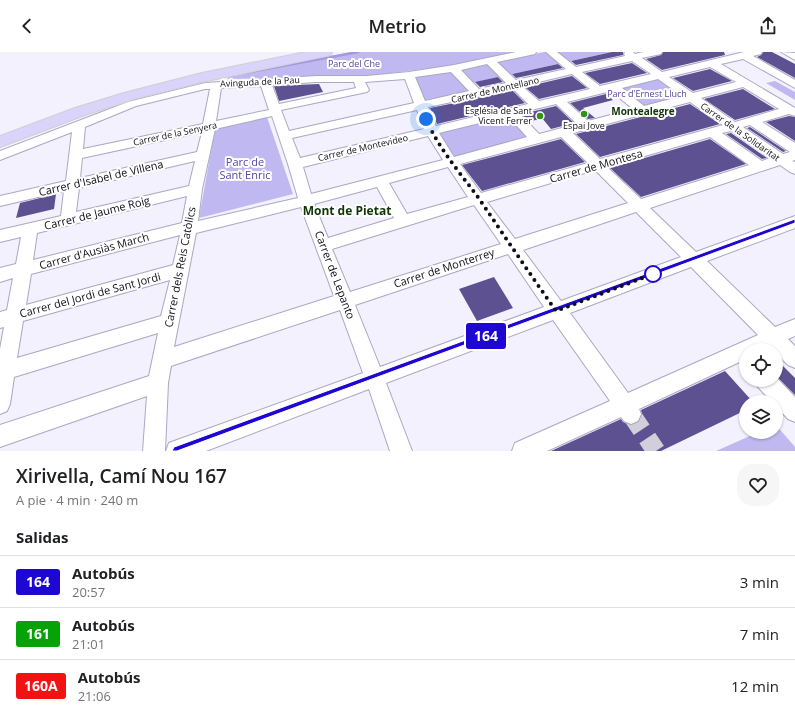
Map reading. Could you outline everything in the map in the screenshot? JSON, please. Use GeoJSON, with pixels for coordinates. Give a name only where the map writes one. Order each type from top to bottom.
{"type":"FeatureCollection","features":[{"type":"Feature","properties":{"kind":"main road"},"geometry":{"type":"LineString","coordinates":[[0,142],[128,96],[225,72],[326,52]]}},
{"type":"Feature","properties":{"kind":"street","name":"Avinguda de la Pau"},"geometry":{"type":"LineString","coordinates":[[0,156],[132,104],[205,86],[316,79],[358,79],[409,75],[454,68],[531,52]]}},
{"type":"Feature","properties":{"kind":"street"},"geometry":{"type":"LineString","coordinates":[[551,52],[599,90]]}},
{"type":"Feature","properties":{"kind":"street","name":"Carrer de Montellano"},"geometry":{"type":"LineString","coordinates":[[285,136],[478,94],[575,71],[631,55],[656,52]]}},
{"type":"Feature","properties":{"kind":"street"},"geometry":{"type":"LineString","coordinates":[[718,52],[730,58]]}},
{"type":"Feature","properties":{"kind":"street","name":"Carrer de Montevideo"},"geometry":{"type":"LineString","coordinates":[[295,164],[512,113],[599,90],[757,52]]}},
{"type":"Feature","properties":{"kind":"street"},"geometry":{"type":"LineString","coordinates":[[786,52],[795,56]]}},
{"type":"Feature","properties":{"kind":"street","name":"Carrer de la Solidaritat"},"geometry":{"type":"LineString","coordinates":[[631,55],[732,126],[788,157],[795,170]]}},
{"type":"Feature","properties":{"kind":"street"},"geometry":{"type":"LineString","coordinates":[[744,55],[795,84]]}},
{"type":"Feature","properties":{"kind":"street"},"geometry":{"type":"LineString","coordinates":[[489,61],[537,106]]}},
{"type":"Feature","properties":{"kind":"street"},"geometry":{"type":"LineString","coordinates":[[712,63],[792,111]]}},
{"type":"Feature","properties":{"kind":"street"},"geometry":{"type":"LineString","coordinates":[[454,68],[478,94]]}},
{"type":"Feature","properties":{"kind":"street"},"geometry":{"type":"LineString","coordinates":[[776,74],[789,70]]}},
{"type":"Feature","properties":{"kind":"street"},"geometry":{"type":"LineString","coordinates":[[409,75],[432,132],[451,162],[556,311],[628,409]]}},
{"type":"Feature","properties":{"kind":"street","name":"Carrer de la Senyera"},"geometry":{"type":"LineString","coordinates":[[75,155],[209,126],[362,90],[358,79]]}},
{"type":"Feature","properties":{"kind":"street","name":"Carrer de Lepanto"},"geometry":{"type":"LineString","coordinates":[[265,82],[295,164],[306,201],[375,378],[401,451]]}},
{"type":"Feature","properties":{"kind":"street","name":"Carrer d'Ausiàs March"},"geometry":{"type":"LineString","coordinates":[[0,275],[177,229],[200,228],[306,201],[744,83]]}},
{"type":"Feature","properties":{"kind":"street","name":"Carrer dels Reis Catòlics"},"geometry":{"type":"LineString","coordinates":[[154,451],[158,383],[189,228],[194,189],[209,126],[216,85]]}},
{"type":"Feature","properties":{"kind":"street"},"geometry":{"type":"LineString","coordinates":[[613,87],[643,111]]}},
{"type":"Feature","properties":{"kind":"street"},"geometry":{"type":"LineString","coordinates":[[559,101],[586,126]]}},
{"type":"Feature","properties":{"kind":"street","name":"Carrer de Montesa"},"geometry":{"type":"LineString","coordinates":[[324,245],[732,126],[792,111]]}},
{"type":"Feature","properties":{"kind":"street"},"geometry":{"type":"LineString","coordinates":[[512,113],[536,139]]}},
{"type":"Feature","properties":{"kind":"street"},"geometry":{"type":"LineString","coordinates":[[752,121],[795,149]]}},
{"type":"Feature","properties":{"kind":"street"},"geometry":{"type":"LineString","coordinates":[[68,220],[79,125]]}},
{"type":"Feature","properties":{"kind":"street"},"geometry":{"type":"LineString","coordinates":[[564,132],[795,359]]}},
{"type":"Feature","properties":{"kind":"street"},"geometry":{"type":"LineString","coordinates":[[712,132],[760,166]]}},
{"type":"Feature","properties":{"kind":"street","name":"Carrer d'Isabel de Villena"},"geometry":{"type":"LineString","coordinates":[[0,201],[202,155]]}},
{"type":"Feature","properties":{"kind":"street","name":"Carrer de Monterrey"},"geometry":{"type":"LineString","coordinates":[[162,360],[788,157]]}},
{"type":"Feature","properties":{"kind":"street"},"geometry":{"type":"LineString","coordinates":[[381,181],[404,222]]}},
{"type":"Feature","properties":{"kind":"street","name":"Carrer de Jaume Roig"},"geometry":{"type":"LineString","coordinates":[[0,236],[194,189]]}},
{"type":"Feature","properties":{"kind":"street"},"geometry":{"type":"LineString","coordinates":[[177,451],[795,222]]}},
{"type":"Feature","properties":{"kind":"street"},"geometry":{"type":"LineString","coordinates":[[0,404],[8,318],[24,269],[30,229]]}},
{"type":"Feature","properties":{"kind":"street","name":"Carrer del Jordi de Sant Jordi"},"geometry":{"type":"LineString","coordinates":[[8,318],[180,270]]}},
{"type":"Feature","properties":{"kind":"street"},"geometry":{"type":"LineString","coordinates":[[3,370],[169,322]]}},
{"type":"Feature","properties":{"kind":"street"},"geometry":{"type":"LineString","coordinates":[[762,343],[795,327]]}},
{"type":"Feature","properties":{"kind":"street"},"geometry":{"type":"LineString","coordinates":[[523,451],[628,409],[739,356]]}},
{"type":"Feature","properties":{"kind":"street"},"geometry":{"type":"LineString","coordinates":[[0,436],[158,383]]}},
{"type":"Feature","properties":{"kind":"street"},"geometry":{"type":"LineString","coordinates":[[772,387],[795,412]]}},
{"type":"Feature","properties":{"kind":"green space","name":"Parc del Che"},"geometry":{"type":"Polygon","coordinates":[[[352,52],[518,52],[455,65],[368,76],[227,79],[231,75],[352,52]]]}},
{"type":"Feature","properties":{"kind":"green space"},"geometry":{"type":"Polygon","coordinates":[[[550,52],[563,63],[507,75],[493,62],[550,52]]]}},
{"type":"Feature","properties":{"kind":"green space"},"geometry":{"type":"Polygon","coordinates":[[[553,52],[612,52],[566,62],[553,52]]]}},
{"type":"Feature","properties":{"kind":"green space"},"geometry":{"type":"Polygon","coordinates":[[[489,62],[503,76],[472,83],[459,69],[489,62]]]}},
{"type":"Feature","properties":{"kind":"green space"},"geometry":{"type":"Polygon","coordinates":[[[454,68],[471,92],[425,102],[411,75],[454,68]]]}},
{"type":"Feature","properties":{"kind":"green space","name":"Parc d'Ernest Lluch"},"geometry":{"type":"Polygon","coordinates":[[[659,78],[686,97],[644,108],[619,89],[659,78]]]}},
{"type":"Feature","properties":{"kind":"green space"},"geometry":{"type":"Polygon","coordinates":[[[775,81],[795,92],[795,100],[766,83],[775,81]]]}},
{"type":"Feature","properties":{"kind":"green space"},"geometry":{"type":"Polygon","coordinates":[[[511,115],[532,137],[454,158],[437,133],[511,115]]]}},
{"type":"Feature","properties":{"kind":"green space","name":"Parc de Sant Enric"},"geometry":{"type":"Polygon","coordinates":[[[267,117],[293,194],[199,218],[215,129],[267,117]]]}},
{"type":"Feature","properties":{"kind":"green space"},"geometry":{"type":"Polygon","coordinates":[[[783,433],[795,447],[795,451],[716,451],[743,439],[783,439],[783,433]]]}},
{"type":"Feature","properties":{"kind":"building"},"geometry":{"type":"Polygon","coordinates":[[[612,52],[623,52],[623,55],[576,65],[571,61],[612,52]]]}},
{"type":"Feature","properties":{"kind":"building"},"geometry":{"type":"Polygon","coordinates":[[[663,52],[724,52],[725,55],[662,70],[646,59],[661,55],[663,52]]]}},
{"type":"Feature","properties":{"kind":"building"},"geometry":{"type":"Polygon","coordinates":[[[763,52],[772,52],[795,64],[795,78],[757,57],[763,52]]]}},
{"type":"Feature","properties":{"kind":"building"},"geometry":{"type":"Polygon","coordinates":[[[632,63],[647,73],[600,84],[585,73],[632,63]]]}},
{"type":"Feature","properties":{"kind":"building"},"geometry":{"type":"Polygon","coordinates":[[[558,64],[563,68],[516,78],[512,74],[558,64]]]}},
{"type":"Feature","properties":{"kind":"building"},"geometry":{"type":"Polygon","coordinates":[[[710,69],[732,81],[693,91],[673,78],[710,69]]]}},
{"type":"Feature","properties":{"kind":"building"},"geometry":{"type":"Polygon","coordinates":[[[572,76],[587,88],[539,99],[525,87],[572,76]]]}},
{"type":"Feature","properties":{"kind":"building"},"geometry":{"type":"Polygon","coordinates":[[[498,77],[503,82],[480,87],[475,82],[498,77]]]}},
{"type":"Feature","properties":{"kind":"building"},"geometry":{"type":"Polygon","coordinates":[[[319,84],[323,92],[279,101],[274,86],[319,84]]]}},
{"type":"Feature","properties":{"kind":"building"},"geometry":{"type":"Polygon","coordinates":[[[743,89],[775,109],[735,120],[704,99],[743,89]]]}},
{"type":"Feature","properties":{"kind":"building"},"geometry":{"type":"Polygon","coordinates":[[[512,90],[525,103],[437,124],[430,108],[479,98],[512,90]]]}},
{"type":"Feature","properties":{"kind":"building"},"geometry":{"type":"Polygon","coordinates":[[[606,94],[613,100],[583,108],[595,118],[588,119],[570,103],[606,94]]]}},
{"type":"Feature","properties":{"kind":"building"},"geometry":{"type":"Polygon","coordinates":[[[690,104],[720,124],[600,157],[576,134],[690,104]]]}},
{"type":"Feature","properties":{"kind":"building","name":"Església de Sant Vicent Ferrer"},"geometry":{"type":"Polygon","coordinates":[[[556,106],[574,123],[551,129],[542,118],[529,122],[522,114],[556,106]]]}},
{"type":"Feature","properties":{"kind":"building"},"geometry":{"type":"Polygon","coordinates":[[[789,116],[795,117],[795,141],[766,122],[789,116]]]}},
{"type":"Feature","properties":{"kind":"building"},"geometry":{"type":"Polygon","coordinates":[[[750,127],[786,151],[783,152],[747,128],[750,127]]]}},
{"type":"Feature","properties":{"kind":"building"},"geometry":{"type":"Polygon","coordinates":[[[731,133],[767,158],[762,159],[726,134],[731,133]]]}},
{"type":"Feature","properties":{"kind":"building"},"geometry":{"type":"Polygon","coordinates":[[[561,139],[585,162],[482,191],[462,165],[561,139]]]}},
{"type":"Feature","properties":{"kind":"building"},"geometry":{"type":"Polygon","coordinates":[[[710,139],[746,164],[641,197],[610,168],[710,139]]]}},
{"type":"Feature","properties":{"kind":"building"},"geometry":{"type":"Polygon","coordinates":[[[56,194],[54,209],[16,218],[20,203],[56,194]]]}},
{"type":"Feature","properties":{"kind":"building"},"geometry":{"type":"Polygon","coordinates":[[[494,277],[513,308],[477,321],[459,289],[494,277]]]}},
{"type":"Feature","properties":{"kind":"building"},"geometry":{"type":"Polygon","coordinates":[[[783,366],[795,378],[795,395],[783,383],[783,366]]]}},
{"type":"Feature","properties":{"kind":"building"},"geometry":{"type":"Polygon","coordinates":[[[725,371],[747,395],[739,395],[739,413],[661,451],[551,451],[621,419],[623,422],[630,425],[639,422],[642,415],[641,410],[725,371]]]}},
{"type":"Feature","properties":{"kind":"waterway"},"geometry":{"type":"LineString","coordinates":[[245,73],[358,52]]}},
{"type":"Feature","properties":{"kind":"tunnel"},"geometry":{"type":"LineString","coordinates":[[631,414],[656,451]]}},
{"type":"Feature","properties":{"kind":"bus line","name":"164"},"geometry":{"type":"LineString","coordinates":[[177,451],[795,222]]}},
{"type":"Feature","properties":{"kind":"place","name":"Espai Jove"},"geometry":{"type":"Point","coordinates":[584,114]}},
{"type":"Feature","properties":{"kind":"place","name":"Església de Sant Vicent Ferrer"},"geometry":{"type":"Point","coordinates":[540,116]}},
{"type":"Feature","properties":{"kind":"district","name":"Montealegre"},"geometry":{"type":"Point","coordinates":[643,111]}},
{"type":"Feature","properties":{"kind":"district","name":"Mont de Pietat"},"geometry":{"type":"Point","coordinates":[347,211]}},
{"type":"Feature","properties":{"kind":"route"},"geometry":{"type":"LineString","coordinates":[[426,119],[432,132],[451,162],[556,311],[653,274]]}}]}
